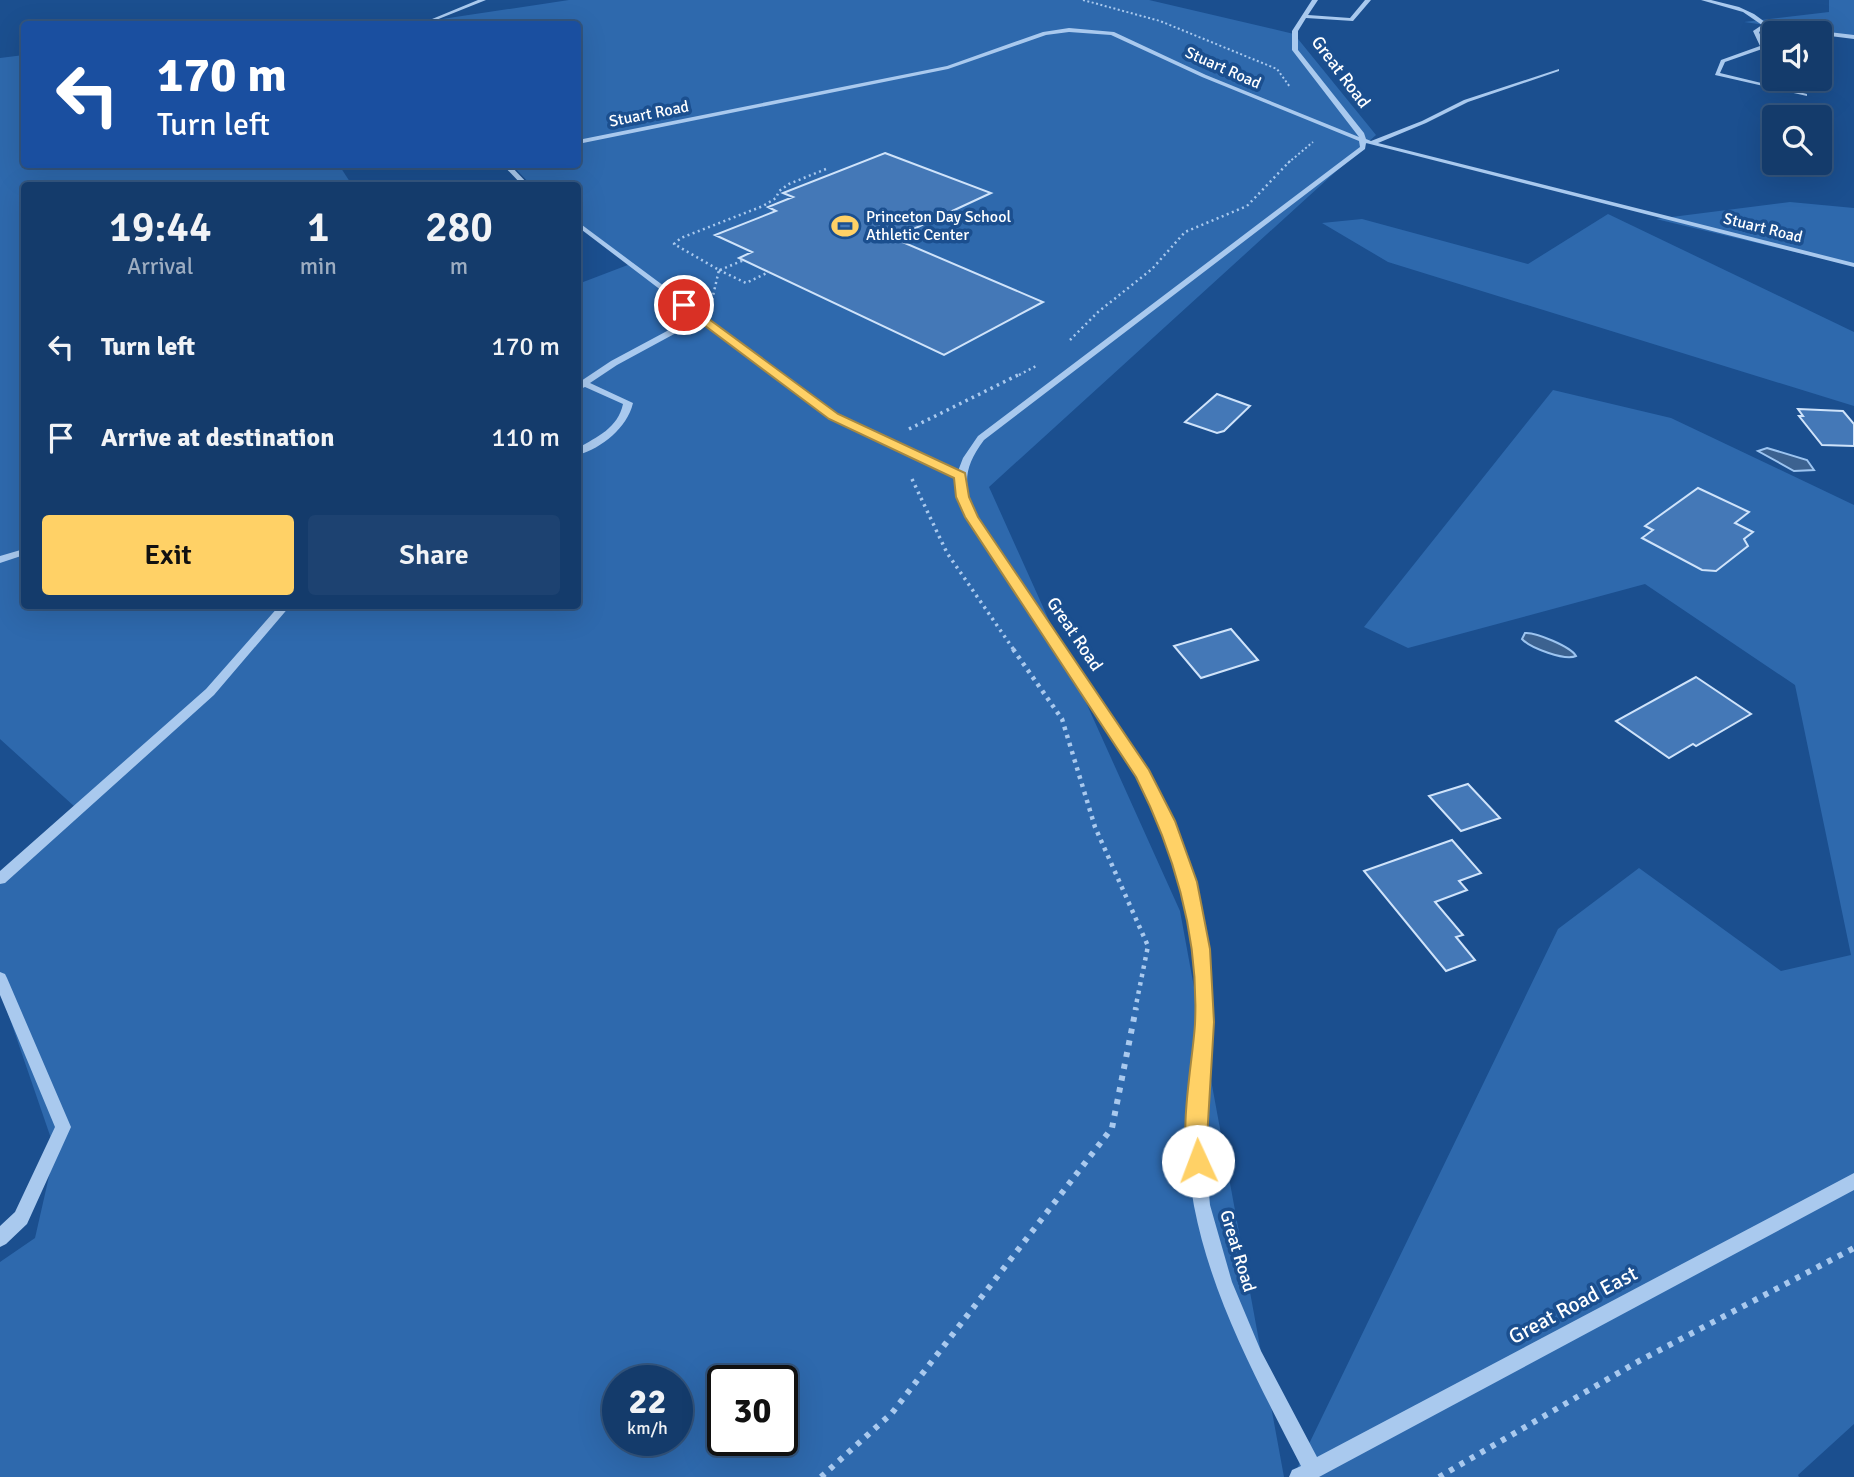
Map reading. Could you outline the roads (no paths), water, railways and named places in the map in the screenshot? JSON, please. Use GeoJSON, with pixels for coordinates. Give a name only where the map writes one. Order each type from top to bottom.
{"type":"FeatureCollection","features":[{"type":"Feature","properties":{"kind":"street"},"geometry":{"type":"LineString","coordinates":[[430,21],[483,0]]}},
{"type":"Feature","properties":{"kind":"street","name":"Great Road"},"geometry":{"type":"LineString","coordinates":[[1315,0],[1295,31],[1295,50],[1368,142]]}},
{"type":"Feature","properties":{"kind":"street"},"geometry":{"type":"LineString","coordinates":[[1304,16],[1351,20],[1368,0]]}},
{"type":"Feature","properties":{"kind":"street"},"geometry":{"type":"LineString","coordinates":[[1704,0],[1752,13],[1762,23]]}},
{"type":"Feature","properties":{"kind":"street"},"geometry":{"type":"LineString","coordinates":[[1762,28],[1756,31],[1762,45]]}},
{"type":"Feature","properties":{"kind":"street","name":"Stuart Road"},"geometry":{"type":"LineString","coordinates":[[581,141],[948,67],[1026,38],[1069,30],[1112,33],[1131,39],[1204,76],[1368,142],[1854,265]]}},
{"type":"Feature","properties":{"kind":"street"},"geometry":{"type":"LineString","coordinates":[[1832,34],[1854,37]]}},
{"type":"Feature","properties":{"kind":"street"},"geometry":{"type":"LineString","coordinates":[[1762,47],[1723,61],[1717,74],[1762,85]]}},
{"type":"Feature","properties":{"kind":"street"},"geometry":{"type":"LineString","coordinates":[[581,226],[834,416],[960,476],[967,456],[981,438],[1355,157],[1368,142],[1424,122],[1466,101],[1557,70]]}},
{"type":"Feature","properties":{"kind":"street"},"geometry":{"type":"LineString","coordinates":[[1788,91],[1805,95]]}},
{"type":"Feature","properties":{"kind":"street"},"geometry":{"type":"LineString","coordinates":[[509,168],[523,182]]}},
{"type":"Feature","properties":{"kind":"street"},"geometry":{"type":"LineString","coordinates":[[581,385],[700,317]]}},
{"type":"Feature","properties":{"kind":"street"},"geometry":{"type":"LineString","coordinates":[[581,385],[628,403],[627,414],[617,428],[581,450]]}},
{"type":"Feature","properties":{"kind":"street","name":"Great Road"},"geometry":{"type":"LineString","coordinates":[[960,476],[962,497],[971,517],[1143,774],[1167,821],[1188,882],[1201,949],[1205,1022],[1196,1139],[1202,1205],[1223,1283],[1306,1473]]}},
{"type":"Feature","properties":{"kind":"street"},"geometry":{"type":"LineString","coordinates":[[0,560],[21,553]]}},
{"type":"Feature","properties":{"kind":"street"},"geometry":{"type":"LineString","coordinates":[[0,879],[210,692],[282,609]]}},
{"type":"Feature","properties":{"kind":"street"},"geometry":{"type":"LineString","coordinates":[[0,978],[63,1127],[21,1218],[0,1238]]}},
{"type":"Feature","properties":{"kind":"street","name":"Great Road East"},"geometry":{"type":"LineString","coordinates":[[1306,1473],[1854,1181]]}},
{"type":"Feature","properties":{"kind":"place","name":"Princeton Day School Athletic Center"},"geometry":{"type":"Point","coordinates":[845,226]}}]}
